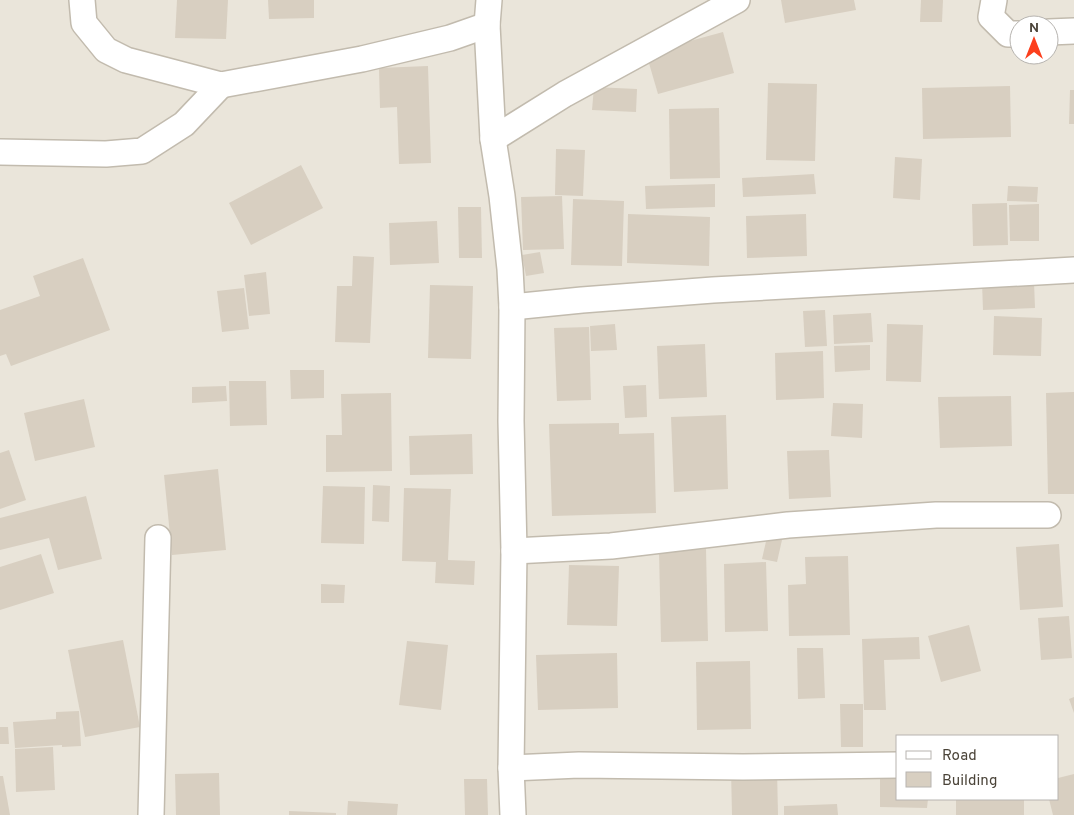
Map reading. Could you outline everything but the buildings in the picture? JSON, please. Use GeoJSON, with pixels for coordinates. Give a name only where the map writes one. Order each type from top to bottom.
{"type":"FeatureCollection","features":[{"type":"Feature","properties":{"kind":"street"},"geometry":{"type":"LineString","coordinates":[[82,0],[84,23],[106,50],[126,60],[221,85],[362,59],[450,38],[487,26]]}},
{"type":"Feature","properties":{"kind":"street"},"geometry":{"type":"LineString","coordinates":[[489,0],[487,26],[493,139],[503,205],[512,307],[511,420],[514,551],[512,815]]}},
{"type":"Feature","properties":{"kind":"street"},"geometry":{"type":"LineString","coordinates":[[493,139],[565,94],[737,0]]}},
{"type":"Feature","properties":{"kind":"street"},"geometry":{"type":"LineString","coordinates":[[994,0],[991,17],[1009,34]]}},
{"type":"Feature","properties":{"kind":"street"},"geometry":{"type":"LineString","coordinates":[[1059,32],[1074,31]]}},
{"type":"Feature","properties":{"kind":"street"},"geometry":{"type":"LineString","coordinates":[[0,152],[106,154],[142,151],[184,124],[221,85]]}},
{"type":"Feature","properties":{"kind":"street"},"geometry":{"type":"LineString","coordinates":[[512,307],[713,290],[1074,270]]}},
{"type":"Feature","properties":{"kind":"street"},"geometry":{"type":"LineString","coordinates":[[514,551],[611,546],[788,526],[936,515],[1048,515]]}},
{"type":"Feature","properties":{"kind":"street"},"geometry":{"type":"LineString","coordinates":[[152,815],[158,538]]}},
{"type":"Feature","properties":{"kind":"street"},"geometry":{"type":"LineString","coordinates":[[511,768],[579,765],[743,767],[896,765]]}},
{"type":"Feature","properties":{"kind":"shaded area"},"geometry":{"type":"Polygon","coordinates":[[[0,0],[1074,0],[1074,815],[0,815],[0,0]]]}}]}
